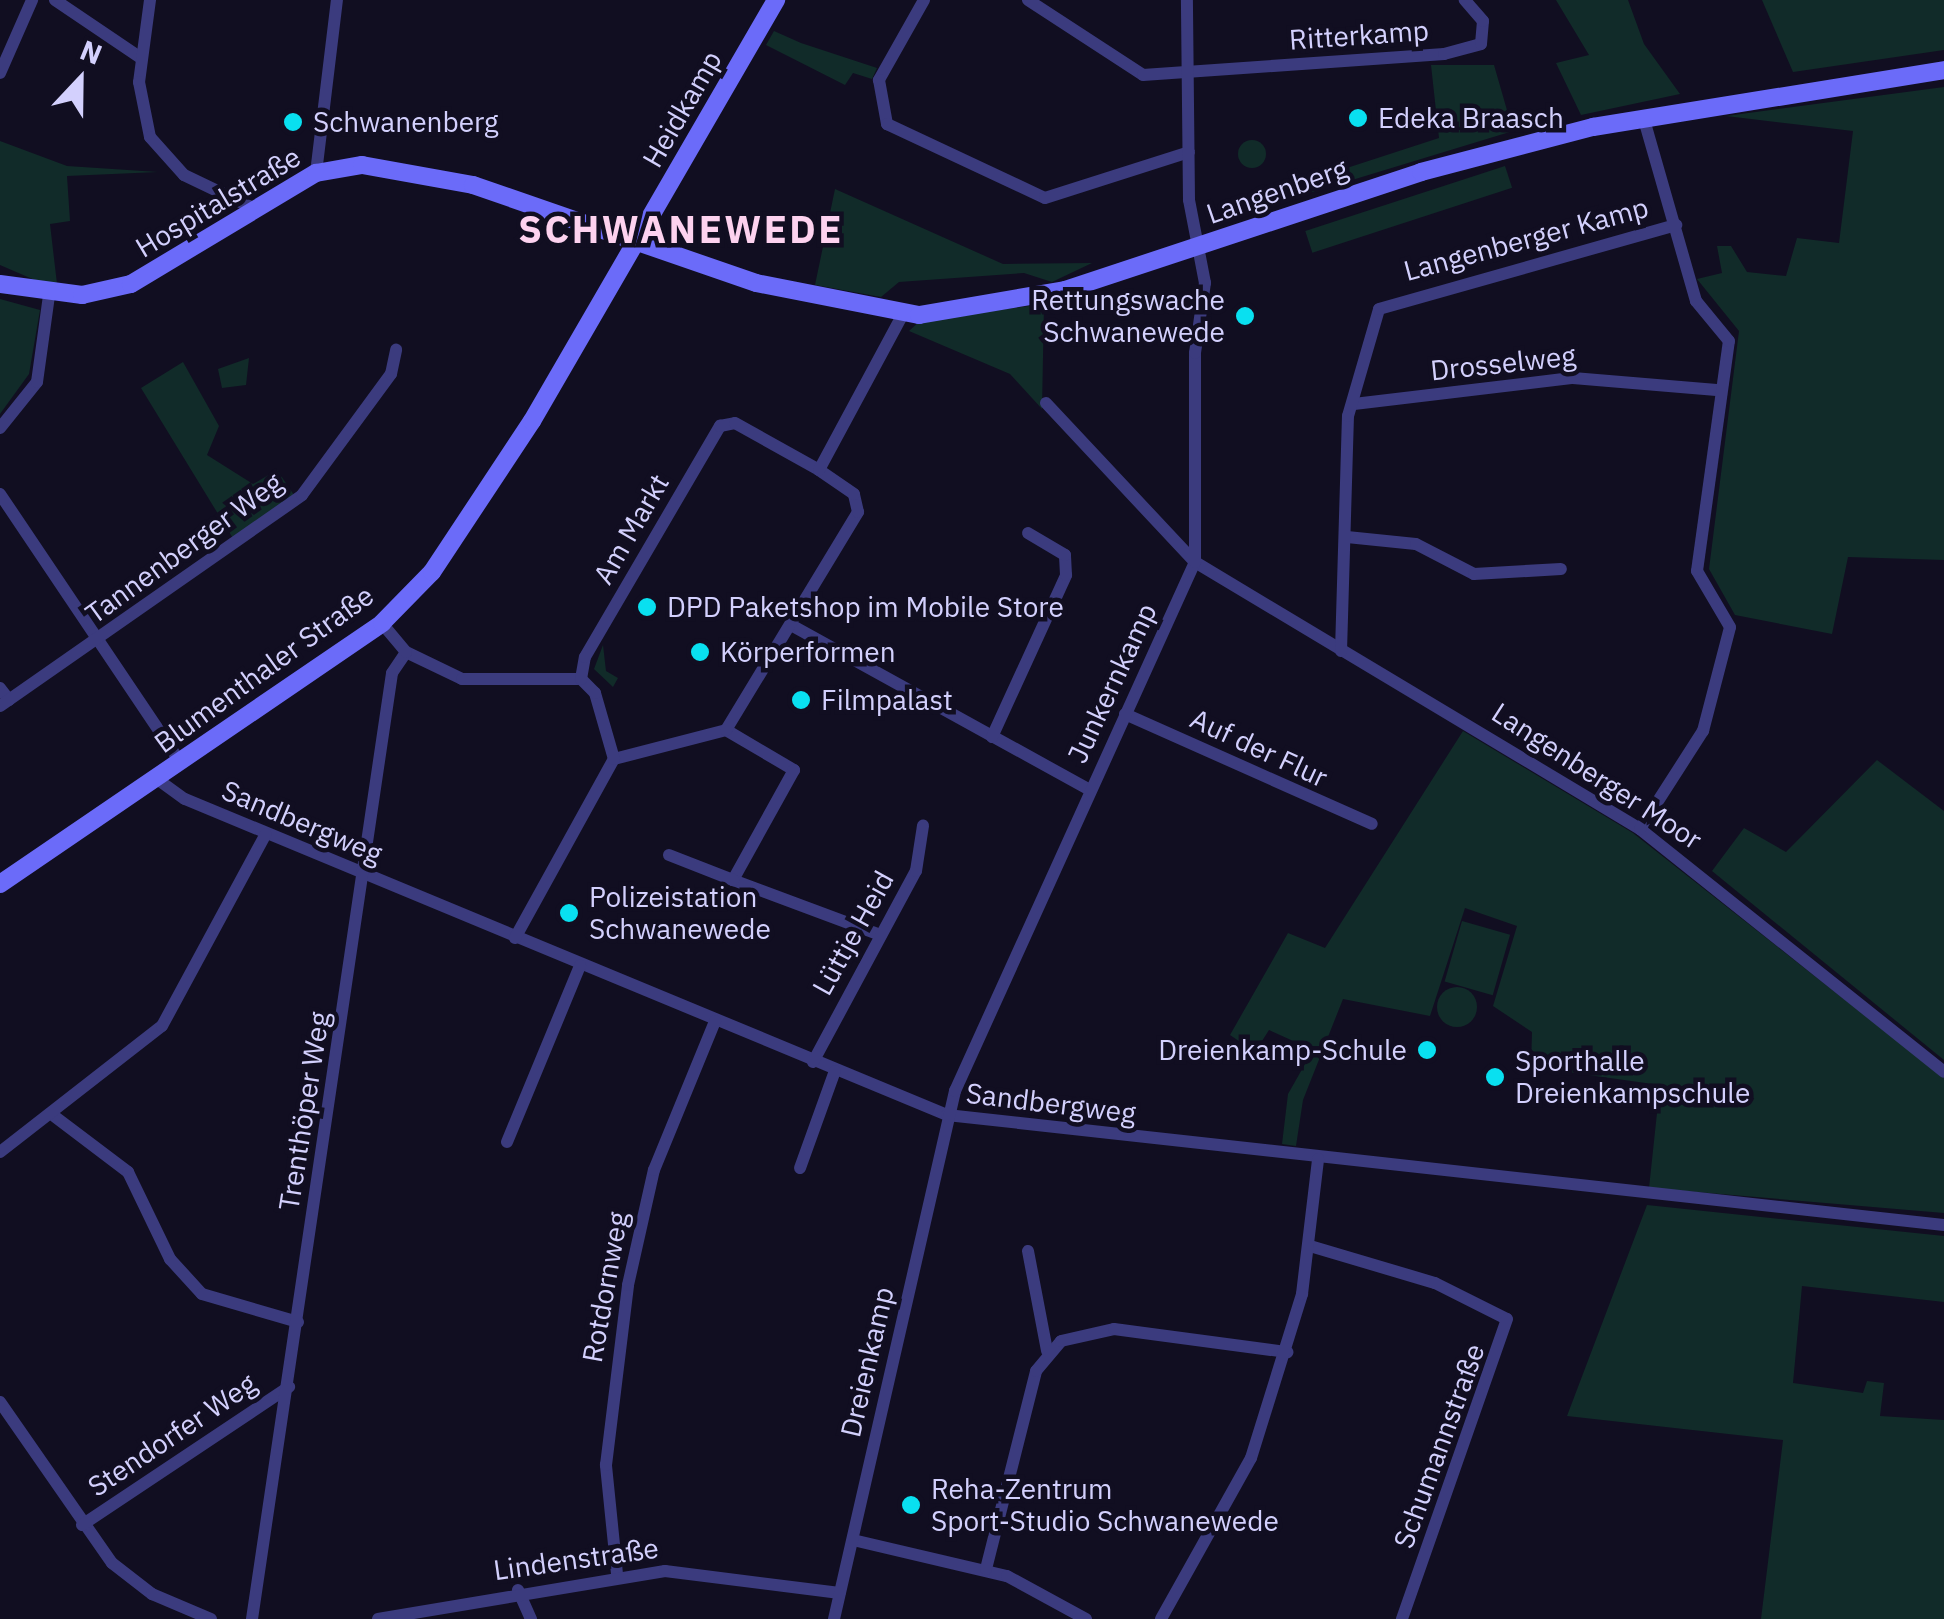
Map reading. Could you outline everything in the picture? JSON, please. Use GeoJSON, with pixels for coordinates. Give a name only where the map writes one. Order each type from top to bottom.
{"type":"FeatureCollection","features":[{"type":"Feature","properties":{"kind":"main road","name":"Heidkamp"},"geometry":{"type":"LineString","coordinates":[[634,244],[776,0]]}},
{"type":"Feature","properties":{"kind":"main road","name":"Langenberg"},"geometry":{"type":"LineString","coordinates":[[634,244],[756,283],[903,314],[1065,290],[1420,172],[1644,116],[1944,70]]}},
{"type":"Feature","properties":{"kind":"main road","name":"Hospitalstraße"},"geometry":{"type":"LineString","coordinates":[[0,284],[49,295],[131,284],[316,173],[362,164],[434,173],[634,244]]}},
{"type":"Feature","properties":{"kind":"main road","name":"Blumenthaler Straße"},"geometry":{"type":"LineString","coordinates":[[0,884],[382,622],[474,515],[634,244]]}},
{"type":"Feature","properties":{"kind":"street"},"geometry":{"type":"LineString","coordinates":[[0,73],[32,0]]}},
{"type":"Feature","properties":{"kind":"street"},"geometry":{"type":"LineString","coordinates":[[55,0],[141,58]]}},
{"type":"Feature","properties":{"kind":"street"},"geometry":{"type":"LineString","coordinates":[[150,0],[141,58],[143,118],[162,157],[258,210]]}},
{"type":"Feature","properties":{"kind":"street"},"geometry":{"type":"LineString","coordinates":[[316,173],[338,0]]}},
{"type":"Feature","properties":{"kind":"street"},"geometry":{"type":"LineString","coordinates":[[924,0],[878,80],[888,124],[1045,198],[1189,152]]}},
{"type":"Feature","properties":{"kind":"street"},"geometry":{"type":"LineString","coordinates":[[1028,0],[1142,75],[1189,74]]}},
{"type":"Feature","properties":{"kind":"street","name":"Junkernkamp"},"geometry":{"type":"LineString","coordinates":[[948,1115],[1194,562],[1200,247],[1189,152],[1187,0]]}},
{"type":"Feature","properties":{"kind":"street","name":"Ritterkamp"},"geometry":{"type":"LineString","coordinates":[[1189,74],[1481,44],[1483,21],[1465,0]]}},
{"type":"Feature","properties":{"kind":"street"},"geometry":{"type":"LineString","coordinates":[[1640,829],[1703,731],[1730,627],[1698,571],[1716,390],[1729,341],[1696,301],[1644,116]]}},
{"type":"Feature","properties":{"kind":"street","name":"Langenberger Kamp"},"geometry":{"type":"LineString","coordinates":[[1341,651],[1354,404],[1386,304],[1676,225]]}},
{"type":"Feature","properties":{"kind":"street"},"geometry":{"type":"LineString","coordinates":[[0,428],[30,399],[49,295]]}},
{"type":"Feature","properties":{"kind":"street"},"geometry":{"type":"LineString","coordinates":[[819,470],[903,314]]}},
{"type":"Feature","properties":{"kind":"street","name":"Tannenberger Weg"},"geometry":{"type":"LineString","coordinates":[[3,698],[98,641],[302,496],[391,374],[396,350]]}},
{"type":"Feature","properties":{"kind":"street","name":"Drosselweg"},"geometry":{"type":"LineString","coordinates":[[1354,404],[1573,378],[1716,390]]}},
{"type":"Feature","properties":{"kind":"street","name":"Langenberger Moor"},"geometry":{"type":"LineString","coordinates":[[1046,402],[1194,562],[1640,829],[1944,1072]]}},
{"type":"Feature","properties":{"kind":"street","name":"Am Markt"},"geometry":{"type":"LineString","coordinates":[[580,679],[720,426],[735,423],[854,494],[858,512],[726,730]]}},
{"type":"Feature","properties":{"kind":"street"},"geometry":{"type":"LineString","coordinates":[[0,494],[181,763]]}},
{"type":"Feature","properties":{"kind":"street"},"geometry":{"type":"LineString","coordinates":[[992,737],[1066,574],[1065,555],[1028,532]]}},
{"type":"Feature","properties":{"kind":"street"},"geometry":{"type":"LineString","coordinates":[[1347,537],[1416,544],[1474,574],[1561,569]]}},
{"type":"Feature","properties":{"kind":"street"},"geometry":{"type":"LineString","coordinates":[[382,622],[406,652],[462,679],[580,679],[595,693],[614,759],[515,938]]}},
{"type":"Feature","properties":{"kind":"street"},"geometry":{"type":"LineString","coordinates":[[791,625],[1090,790]]}},
{"type":"Feature","properties":{"kind":"street","name":"Trenthöper Weg"},"geometry":{"type":"LineString","coordinates":[[252,1619],[394,667],[406,652]]}},
{"type":"Feature","properties":{"kind":"street","name":"Auf der Flur"},"geometry":{"type":"LineString","coordinates":[[1125,714],[1372,824]]}},
{"type":"Feature","properties":{"kind":"street"},"geometry":{"type":"LineString","coordinates":[[614,759],[726,730],[794,770],[733,880]]}},
{"type":"Feature","properties":{"kind":"street","name":"Sandbergweg"},"geometry":{"type":"LineString","coordinates":[[157,779],[266,834],[948,1115],[1318,1159],[1944,1225]]}},
{"type":"Feature","properties":{"kind":"street","name":"Lüttje Heid"},"geometry":{"type":"LineString","coordinates":[[813,1062],[916,871],[923,826]]}},
{"type":"Feature","properties":{"kind":"street"},"geometry":{"type":"LineString","coordinates":[[0,1152],[54,1116],[162,1026],[266,834]]}},
{"type":"Feature","properties":{"kind":"street"},"geometry":{"type":"LineString","coordinates":[[668,854],[880,935]]}},
{"type":"Feature","properties":{"kind":"street"},"geometry":{"type":"LineString","coordinates":[[506,1142],[580,966]]}},
{"type":"Feature","properties":{"kind":"street","name":"Rotdornweg"},"geometry":{"type":"LineString","coordinates":[[617,1574],[606,1465],[628,1285],[654,1170],[715,1020]]}},
{"type":"Feature","properties":{"kind":"street"},"geometry":{"type":"LineString","coordinates":[[800,1168],[835,1071]]}},
{"type":"Feature","properties":{"kind":"street","name":"Dreienkamp"},"geometry":{"type":"LineString","coordinates":[[834,1619],[948,1115]]}},
{"type":"Feature","properties":{"kind":"street"},"geometry":{"type":"LineString","coordinates":[[54,1116],[128,1172],[170,1259],[202,1294],[298,1322]]}},
{"type":"Feature","properties":{"kind":"street"},"geometry":{"type":"LineString","coordinates":[[1161,1619],[1233,1500],[1287,1352],[1310,1246],[1318,1159]]}},
{"type":"Feature","properties":{"kind":"street","name":"Schumannstraße"},"geometry":{"type":"LineString","coordinates":[[1310,1246],[1435,1283],[1507,1319],[1402,1619]]}},
{"type":"Feature","properties":{"kind":"street"},"geometry":{"type":"LineString","coordinates":[[986,1569],[1047,1351],[1028,1250]]}},
{"type":"Feature","properties":{"kind":"street"},"geometry":{"type":"LineString","coordinates":[[1047,1351],[1074,1334],[1114,1329],[1287,1352]]}},
{"type":"Feature","properties":{"kind":"street","name":"Stendorfer Weg"},"geometry":{"type":"LineString","coordinates":[[82,1525],[289,1387]]}},
{"type":"Feature","properties":{"kind":"street"},"geometry":{"type":"LineString","coordinates":[[0,1402],[82,1525],[131,1580],[211,1619]]}},
{"type":"Feature","properties":{"kind":"street"},"geometry":{"type":"LineString","coordinates":[[853,1540],[986,1569],[1080,1617]]}},
{"type":"Feature","properties":{"kind":"street","name":"Lindenstraße"},"geometry":{"type":"LineString","coordinates":[[378,1619],[617,1574],[749,1575],[840,1593]]}},
{"type":"Feature","properties":{"kind":"street"},"geometry":{"type":"LineString","coordinates":[[518,1590],[531,1619]]}},
{"type":"Feature","properties":{"kind":"green space"},"geometry":{"type":"Polygon","coordinates":[[[1556,0],[1628,0],[1644,44],[1680,94],[1581,115],[1556,63],[1589,55],[1556,0]]]}},
{"type":"Feature","properties":{"kind":"green space"},"geometry":{"type":"Polygon","coordinates":[[[1762,0],[1944,0],[1944,50],[1793,72],[1762,0]]]}},
{"type":"Feature","properties":{"kind":"green space"},"geometry":{"type":"Polygon","coordinates":[[[774,31],[877,68],[872,79],[853,73],[845,85],[766,45],[774,31]]]}},
{"type":"Feature","properties":{"kind":"green space"},"geometry":{"type":"Polygon","coordinates":[[[1431,65],[1494,65],[1513,131],[1221,220],[1227,207],[1439,138],[1431,65]]]}},
{"type":"Feature","properties":{"kind":"green space"},"geometry":{"type":"Polygon","coordinates":[[[1944,87],[1944,560],[1848,557],[1832,634],[1735,615],[1709,569],[1739,331],[1697,279],[1722,273],[1717,246],[1731,246],[1747,272],[1786,276],[1797,238],[1839,243],[1853,131],[1726,116],[1944,87]]]}},
{"type":"Feature","properties":{"kind":"green space"},"geometry":{"type":"Polygon","coordinates":[[[1252,140],[1262,144],[1266,154],[1262,164],[1252,168],[1242,164],[1238,154],[1242,144],[1252,140]]]}},
{"type":"Feature","properties":{"kind":"green space"},"geometry":{"type":"Polygon","coordinates":[[[0,141],[67,166],[158,172],[67,176],[70,221],[50,224],[57,284],[37,281],[0,265],[0,141]]]}},
{"type":"Feature","properties":{"kind":"green space"},"geometry":{"type":"Polygon","coordinates":[[[1505,166],[1512,188],[1312,253],[1305,231],[1505,166]]]}},
{"type":"Feature","properties":{"kind":"green space"},"geometry":{"type":"Polygon","coordinates":[[[835,189],[1003,264],[1092,263],[1052,282],[1024,273],[899,282],[881,297],[815,285],[835,189]]]}},
{"type":"Feature","properties":{"kind":"green space"},"geometry":{"type":"Polygon","coordinates":[[[0,299],[40,310],[29,374],[0,414],[0,299]]]}},
{"type":"Feature","properties":{"kind":"green space"},"geometry":{"type":"Polygon","coordinates":[[[1044,304],[1042,409],[1010,374],[909,331],[921,320],[1044,304]]]}},
{"type":"Feature","properties":{"kind":"green space"},"geometry":{"type":"Polygon","coordinates":[[[249,358],[246,385],[222,388],[218,369],[249,358]]]}},
{"type":"Feature","properties":{"kind":"green space"},"geometry":{"type":"Polygon","coordinates":[[[183,362],[219,426],[207,455],[253,484],[277,470],[294,495],[234,540],[141,388],[183,362]]]}},
{"type":"Feature","properties":{"kind":"green space"},"geometry":{"type":"Polygon","coordinates":[[[603,645],[606,671],[618,678],[613,687],[594,669],[603,645]]]}},
{"type":"Feature","properties":{"kind":"green space"},"geometry":{"type":"Polygon","coordinates":[[[1463,731],[1633,833],[1944,1078],[1944,1213],[1649,1188],[1660,1085],[1531,1067],[1532,1032],[1493,1006],[1517,926],[1465,908],[1430,1016],[1343,999],[1303,1100],[1296,1146],[1282,1144],[1288,1094],[1313,1050],[1269,1030],[1255,1052],[1230,1035],[1288,933],[1325,948],[1463,731]]]}},
{"type":"Feature","properties":{"kind":"green space"},"geometry":{"type":"Polygon","coordinates":[[[1877,760],[1944,811],[1944,1060],[1712,871],[1744,828],[1786,852],[1877,760]]]}},
{"type":"Feature","properties":{"kind":"green space"},"geometry":{"type":"Polygon","coordinates":[[[1462,921],[1510,935],[1493,995],[1445,982],[1462,921]]]}},
{"type":"Feature","properties":{"kind":"green space"},"geometry":{"type":"Polygon","coordinates":[[[1457,987],[1471,993],[1477,1007],[1471,1021],[1457,1027],[1443,1021],[1437,1007],[1443,993],[1457,987]]]}},
{"type":"Feature","properties":{"kind":"green space"},"geometry":{"type":"Polygon","coordinates":[[[1647,1205],[1944,1236],[1944,1302],[1802,1286],[1793,1383],[1863,1393],[1867,1381],[1884,1383],[1880,1416],[1944,1420],[1944,1619],[1761,1619],[1783,1440],[1567,1416],[1647,1205]]]}},
{"type":"Feature","properties":{"kind":"place","name":"Edeka Braasch"},"geometry":{"type":"Point","coordinates":[1358,118]}},
{"type":"Feature","properties":{"kind":"place","name":"Schwanenberg"},"geometry":{"type":"Point","coordinates":[293,122]}},
{"type":"Feature","properties":{"kind":"place","name":"Rettungswache Schwanewede"},"geometry":{"type":"Point","coordinates":[1245,316]}},
{"type":"Feature","properties":{"kind":"place","name":"DPD Paketshop im Mobile Store"},"geometry":{"type":"Point","coordinates":[647,607]}},
{"type":"Feature","properties":{"kind":"place","name":"Körperformen"},"geometry":{"type":"Point","coordinates":[700,652]}},
{"type":"Feature","properties":{"kind":"place","name":"Filmpalast"},"geometry":{"type":"Point","coordinates":[801,700]}},
{"type":"Feature","properties":{"kind":"place","name":"Polizeistation Schwanewede"},"geometry":{"type":"Point","coordinates":[569,913]}},
{"type":"Feature","properties":{"kind":"place","name":"Dreienkamp-Schule"},"geometry":{"type":"Point","coordinates":[1427,1050]}},
{"type":"Feature","properties":{"kind":"place","name":"Sporthalle Dreienkampschule"},"geometry":{"type":"Point","coordinates":[1495,1077]}},
{"type":"Feature","properties":{"kind":"place","name":"Reha-Zentrum Sport-Studio Schwanewede"},"geometry":{"type":"Point","coordinates":[911,1505]}},
{"type":"Feature","properties":{"kind":"district","name":"SCHWANEWEDE"},"geometry":{"type":"Point","coordinates":[681,229]}}]}
